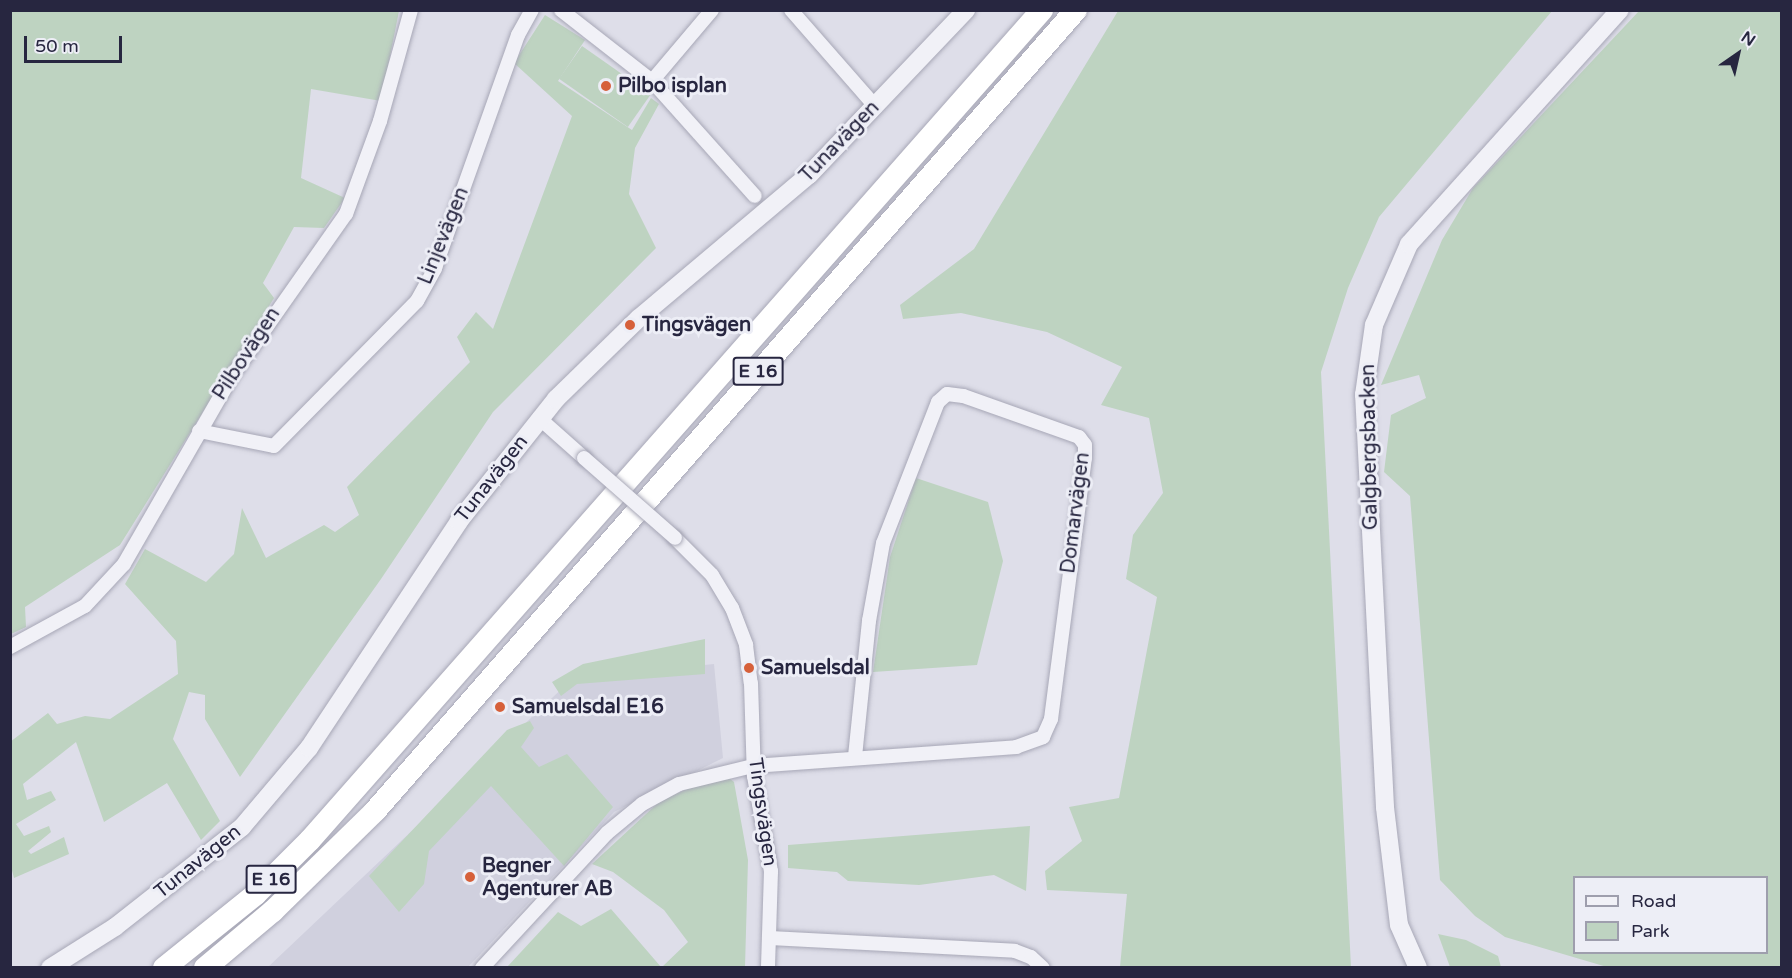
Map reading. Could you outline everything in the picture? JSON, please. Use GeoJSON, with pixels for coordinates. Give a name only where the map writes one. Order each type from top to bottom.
{"type":"FeatureCollection","features":[{"type":"Feature","properties":{"kind":"highway","name":"E 16"},"geometry":{"type":"LineString","coordinates":[[164,968],[256,894],[310,840],[1042,10]]}},
{"type":"Feature","properties":{"kind":"highway","name":"E 16"},"geometry":{"type":"LineString","coordinates":[[205,968],[273,911],[375,811],[1076,10]]}},
{"type":"Feature","properties":{"kind":"street","name":"Pilbovägen"},"geometry":{"type":"LineString","coordinates":[[10,647],[66,619],[101,591],[150,525],[199,431],[252,344],[351,204],[380,121],[411,10]]}},
{"type":"Feature","properties":{"kind":"street","name":"Linjevägen"},"geometry":{"type":"LineString","coordinates":[[199,431],[266,445],[277,444],[417,301],[435,268],[518,35],[532,10]]}},
{"type":"Feature","properties":{"kind":"street"},"geometry":{"type":"LineString","coordinates":[[561,10],[652,81],[755,196]]}},
{"type":"Feature","properties":{"kind":"street"},"geometry":{"type":"LineString","coordinates":[[652,81],[712,10]]}},
{"type":"Feature","properties":{"kind":"street"},"geometry":{"type":"LineString","coordinates":[[791,10],[875,106]]}},
{"type":"Feature","properties":{"kind":"street","name":"Tunavägen"},"geometry":{"type":"LineString","coordinates":[[50,968],[115,927],[242,827],[315,740],[459,521],[539,418],[639,318],[809,176],[966,10]]}},
{"type":"Feature","properties":{"kind":"street","name":"Galgbergsbacken"},"geometry":{"type":"LineString","coordinates":[[1418,968],[1399,925],[1385,807],[1365,446],[1365,379],[1374,325],[1409,244],[1620,10]]}},
{"type":"Feature","properties":{"kind":"street","name":"Domarvägen"},"geometry":{"type":"LineString","coordinates":[[482,968],[599,840],[642,804],[684,782],[753,766],[1031,745],[1047,732],[1085,458],[1085,446],[1078,436],[963,396],[947,394],[938,402],[883,543],[867,633],[855,757]]}},
{"type":"Feature","properties":{"kind":"street","name":"Tingsvägen"},"geometry":{"type":"LineString","coordinates":[[539,418],[675,538],[712,575],[732,608],[746,645],[752,683],[753,766],[769,846],[768,968]]}},
{"type":"Feature","properties":{"kind":"street"},"geometry":{"type":"LineString","coordinates":[[770,938],[1015,951],[1031,957],[1043,968]]}},
{"type":"Feature","properties":{"kind":"shaded area"},"geometry":{"type":"Polygon","coordinates":[[[714,664],[723,758],[614,812],[468,967],[267,968],[572,679],[714,664]]]}},
{"type":"Feature","properties":{"kind":"green space"},"geometry":{"type":"Polygon","coordinates":[[[11,11],[399,11],[381,101],[311,89],[301,178],[345,198],[324,228],[294,227],[263,283],[274,298],[120,545],[25,607],[26,627],[11,634],[11,11]]]}},
{"type":"Feature","properties":{"kind":"green space"},"geometry":{"type":"Polygon","coordinates":[[[1118,11],[1552,11],[1379,217],[1348,288],[1321,372],[1351,967],[1120,967],[1127,894],[1047,890],[1045,871],[1082,841],[1069,807],[1119,798],[1157,597],[1126,579],[1133,535],[1163,493],[1149,418],[1101,405],[1122,367],[1047,332],[961,313],[903,319],[900,305],[974,249],[1118,11]]]}},
{"type":"Feature","properties":{"kind":"green space"},"geometry":{"type":"Polygon","coordinates":[[[1639,11],[1781,11],[1781,967],[1607,967],[1505,937],[1475,916],[1440,880],[1410,496],[1384,472],[1391,415],[1426,398],[1419,375],[1381,385],[1442,240],[1473,188],[1639,11]]]}},
{"type":"Feature","properties":{"kind":"green space"},"geometry":{"type":"Polygon","coordinates":[[[545,15],[585,40],[558,81],[632,130],[651,98],[659,104],[635,148],[629,194],[656,248],[493,412],[381,579],[240,777],[205,719],[205,695],[189,692],[173,739],[220,821],[201,840],[167,783],[104,822],[76,742],[23,784],[27,800],[51,791],[56,800],[16,824],[24,836],[49,826],[51,832],[28,851],[31,854],[64,837],[69,854],[14,878],[10,863],[10,742],[48,713],[57,724],[85,716],[110,719],[178,674],[176,641],[125,584],[145,549],[206,582],[234,554],[242,508],[266,558],[324,525],[335,532],[359,515],[347,487],[470,362],[457,337],[476,312],[493,329],[572,116],[514,63],[545,15]]]}},
{"type":"Feature","properties":{"kind":"green space","name":"Pilbo isplan"},"geometry":{"type":"Polygon","coordinates":[[[582,46],[651,94],[628,127],[559,79],[582,46]]]}},
{"type":"Feature","properties":{"kind":"green space"},"geometry":{"type":"Polygon","coordinates":[[[916,478],[988,502],[1003,561],[977,665],[873,672],[890,557],[916,478]]]}},
{"type":"Feature","properties":{"kind":"green space"},"geometry":{"type":"Polygon","coordinates":[[[705,639],[705,674],[577,684],[561,696],[552,682],[583,664],[705,639]]]}},
{"type":"Feature","properties":{"kind":"green space"},"geometry":{"type":"Polygon","coordinates":[[[530,721],[534,728],[521,747],[539,767],[567,754],[613,807],[564,866],[491,786],[429,851],[424,884],[399,912],[369,876],[507,730],[530,721]]]}},
{"type":"Feature","properties":{"kind":"green space"},"geometry":{"type":"Polygon","coordinates":[[[729,778],[734,782],[748,860],[745,967],[662,967],[688,942],[664,910],[613,872],[592,864],[659,802],[691,787],[729,778]]]}},
{"type":"Feature","properties":{"kind":"green space"},"geometry":{"type":"Polygon","coordinates":[[[1030,826],[1026,891],[994,875],[919,885],[848,881],[837,872],[788,868],[788,845],[1030,826]]]}},
{"type":"Feature","properties":{"kind":"green space"},"geometry":{"type":"Polygon","coordinates":[[[611,909],[661,967],[507,967],[558,912],[581,926],[611,909]]]}},
{"type":"Feature","properties":{"kind":"green space"},"geometry":{"type":"Polygon","coordinates":[[[1438,934],[1466,940],[1498,956],[1501,967],[1450,967],[1438,934]]]}},
{"type":"Feature","properties":{"kind":"place","name":"Pilbo isplan"},"geometry":{"type":"Point","coordinates":[606,86]}},
{"type":"Feature","properties":{"kind":"place","name":"Tingsvägen"},"geometry":{"type":"Point","coordinates":[630,325]}},
{"type":"Feature","properties":{"kind":"place","name":"Samuelsdal"},"geometry":{"type":"Point","coordinates":[749,668]}},
{"type":"Feature","properties":{"kind":"place","name":"Samuelsdal E16"},"geometry":{"type":"Point","coordinates":[500,707]}},
{"type":"Feature","properties":{"kind":"place","name":"Begner Agenturer AB"},"geometry":{"type":"Point","coordinates":[470,877]}}]}
